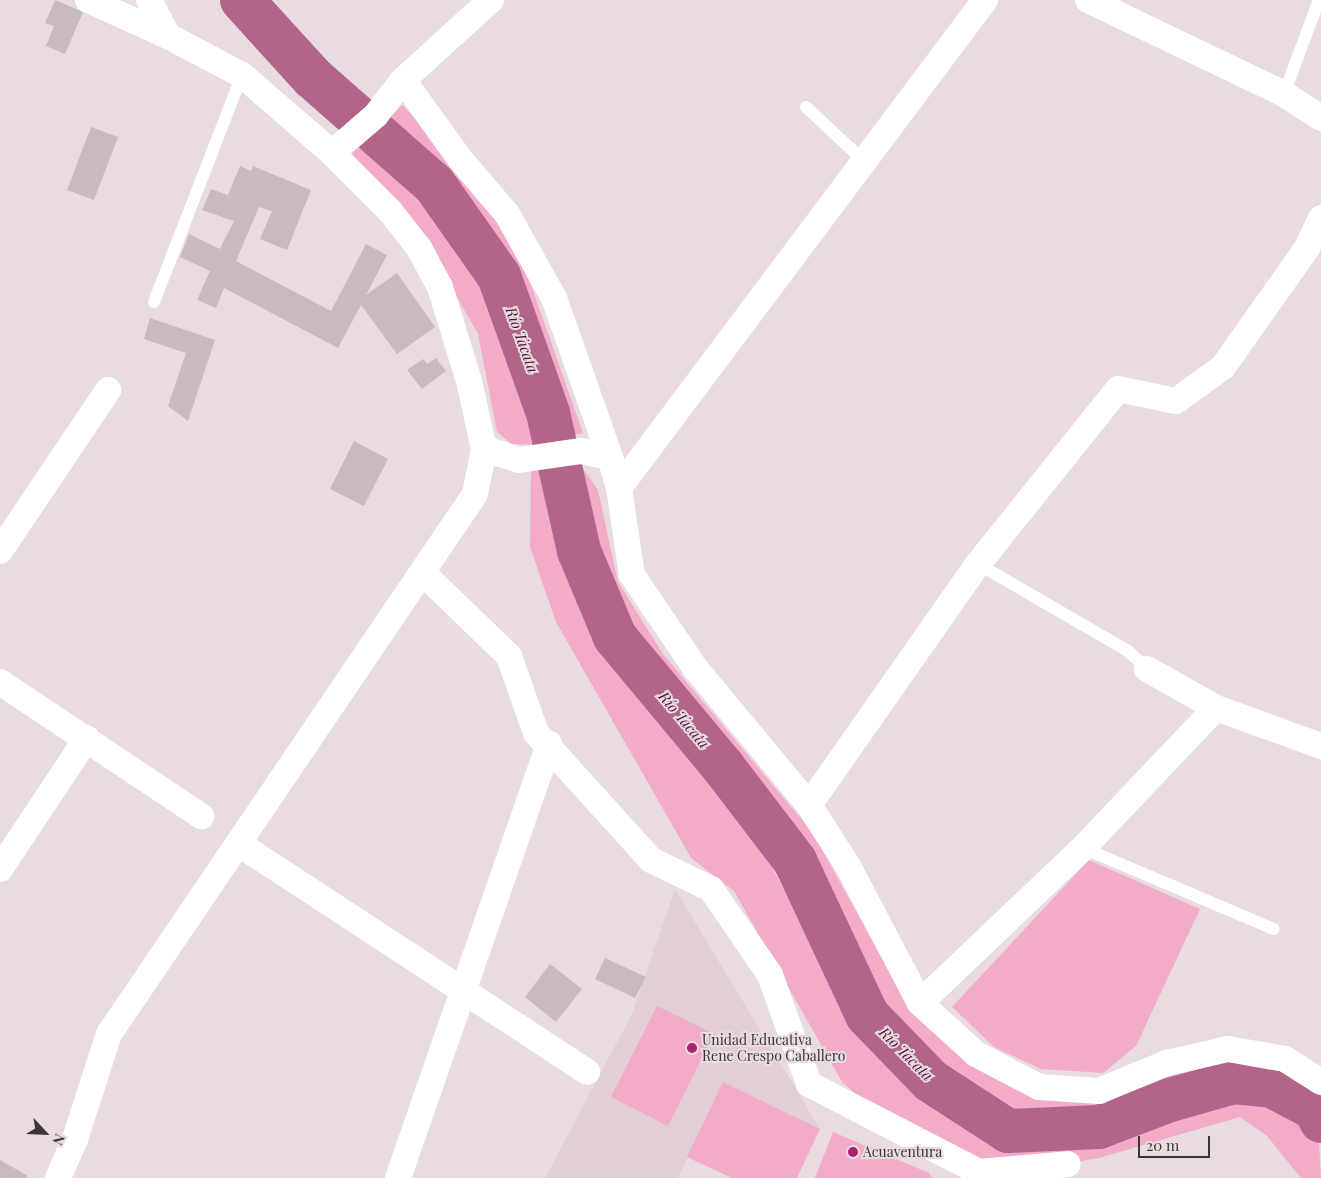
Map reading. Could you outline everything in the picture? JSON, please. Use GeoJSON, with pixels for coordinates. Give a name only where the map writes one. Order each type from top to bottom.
{"type":"FeatureCollection","features":[{"type":"Feature","properties":{"kind":"street"},"geometry":{"type":"LineString","coordinates":[[58,1178],[75,1139],[109,1034],[475,494],[484,449],[469,381],[436,280],[419,248],[341,146],[242,74],[168,36],[88,0]]}},
{"type":"Feature","properties":{"kind":"street"},"geometry":{"type":"LineString","coordinates":[[149,0],[168,36]]}},
{"type":"Feature","properties":{"kind":"street"},"geometry":{"type":"LineString","coordinates":[[341,146],[376,115],[403,80],[491,0]]}},
{"type":"Feature","properties":{"kind":"street"},"geometry":{"type":"LineString","coordinates":[[619,488],[985,0]]}},
{"type":"Feature","properties":{"kind":"street"},"geometry":{"type":"LineString","coordinates":[[1088,0],[1284,94],[1321,118]]}},
{"type":"Feature","properties":{"kind":"street"},"geometry":{"type":"LineString","coordinates":[[403,80],[460,159],[507,214],[554,298],[610,457],[619,488],[632,575],[696,669],[809,806],[848,866],[920,1003],[976,1054],[1039,1087],[1100,1091],[1167,1063],[1228,1049],[1285,1059],[1321,1082]]}},
{"type":"Feature","properties":{"kind":"street"},"geometry":{"type":"LineString","coordinates":[[809,806],[978,564],[1118,389],[1176,401],[1222,367],[1308,248],[1321,218]]}},
{"type":"Feature","properties":{"kind":"street"},"geometry":{"type":"LineString","coordinates":[[0,551],[108,390]]}},
{"type":"Feature","properties":{"kind":"street"},"geometry":{"type":"LineString","coordinates":[[484,449],[519,460],[581,451],[610,457]]}},
{"type":"Feature","properties":{"kind":"street"},"geometry":{"type":"LineString","coordinates":[[423,572],[509,656],[536,733],[549,744],[651,860],[711,889],[770,976],[809,1084],[979,1172],[1068,1164]]}},
{"type":"Feature","properties":{"kind":"street"},"geometry":{"type":"LineString","coordinates":[[1147,669],[1216,708],[1321,746]]}},
{"type":"Feature","properties":{"kind":"street"},"geometry":{"type":"LineString","coordinates":[[0,682],[87,738],[201,816]]}},
{"type":"Feature","properties":{"kind":"street"},"geometry":{"type":"LineString","coordinates":[[920,1003],[1084,848],[1216,708]]}},
{"type":"Feature","properties":{"kind":"street"},"geometry":{"type":"LineString","coordinates":[[0,869],[87,738]]}},
{"type":"Feature","properties":{"kind":"street"},"geometry":{"type":"LineString","coordinates":[[398,1178],[549,744]]}},
{"type":"Feature","properties":{"kind":"street"},"geometry":{"type":"LineString","coordinates":[[239,844],[587,1072]]}},
{"type":"Feature","properties":{"kind":"lane"},"geometry":{"type":"LineString","coordinates":[[1284,94],[1319,0]]}},
{"type":"Feature","properties":{"kind":"lane"},"geometry":{"type":"LineString","coordinates":[[154,302],[242,74]]}},
{"type":"Feature","properties":{"kind":"lane"},"geometry":{"type":"LineString","coordinates":[[806,107],[864,161]]}},
{"type":"Feature","properties":{"kind":"lane"},"geometry":{"type":"LineString","coordinates":[[978,564],[1128,652],[1147,669]]}},
{"type":"Feature","properties":{"kind":"lane"},"geometry":{"type":"LineString","coordinates":[[1084,848],[1274,929]]}},
{"type":"Feature","properties":{"kind":"shaded area"},"geometry":{"type":"Polygon","coordinates":[[[402,105],[482,188],[523,262],[583,433],[566,436],[510,275],[439,172],[384,124],[402,105]]]}},
{"type":"Feature","properties":{"kind":"shaded area"},"geometry":{"type":"Polygon","coordinates":[[[366,140],[427,195],[491,288],[525,376],[538,445],[512,444],[497,432],[478,334],[418,229],[342,153],[366,140]]]}},
{"type":"Feature","properties":{"kind":"shaded area"},"geometry":{"type":"Polygon","coordinates":[[[568,463],[581,466],[598,490],[618,582],[663,654],[813,833],[902,995],[1030,1087],[1243,1060],[1276,1061],[1321,1092],[1321,1108],[1302,1090],[1270,1075],[1221,1074],[1176,1084],[1112,1111],[1050,1117],[1007,1111],[943,1068],[878,1004],[801,852],[626,636],[588,548],[568,463]]]}},
{"type":"Feature","properties":{"kind":"shaded area"},"geometry":{"type":"Polygon","coordinates":[[[531,470],[550,470],[568,547],[603,639],[727,795],[769,861],[858,1032],[916,1090],[988,1144],[1099,1137],[1231,1092],[1259,1096],[1290,1108],[1319,1141],[1321,1178],[1301,1178],[1267,1136],[1240,1117],[1099,1158],[1070,1163],[975,1168],[897,1131],[842,1082],[734,891],[691,858],[556,622],[530,547],[531,470]]]}},
{"type":"Feature","properties":{"kind":"shaded area"},"geometry":{"type":"Polygon","coordinates":[[[1089,860],[1200,909],[1136,1046],[1103,1073],[1041,1069],[994,1047],[952,1007],[1089,860]]]}},
{"type":"Feature","properties":{"kind":"shaded area","name":"Unidad Educativa Rene Crespo Caballero"},"geometry":{"type":"Polygon","coordinates":[[[675,889],[820,1129],[723,1082],[678,1178],[545,1178],[632,1014],[675,889]]]}},
{"type":"Feature","properties":{"kind":"shaded area"},"geometry":{"type":"Polygon","coordinates":[[[657,1006],[714,1034],[668,1126],[611,1097],[657,1006]]]}},
{"type":"Feature","properties":{"kind":"shaded area"},"geometry":{"type":"Polygon","coordinates":[[[723,1082],[820,1129],[797,1178],[732,1178],[687,1157],[723,1082]]]}},
{"type":"Feature","properties":{"kind":"shaded area","name":"Acuaventura"},"geometry":{"type":"Polygon","coordinates":[[[833,1132],[929,1173],[932,1178],[815,1178],[833,1132]]]}},
{"type":"Feature","properties":{"kind":"building"},"geometry":{"type":"Polygon","coordinates":[[[55,0],[83,12],[65,54],[46,46],[54,26],[45,23],[55,0]]]}},
{"type":"Feature","properties":{"kind":"building"},"geometry":{"type":"Polygon","coordinates":[[[91,127],[118,137],[94,200],[67,190],[91,127]]]}},
{"type":"Feature","properties":{"kind":"building"},"geometry":{"type":"Polygon","coordinates":[[[240,166],[251,171],[253,166],[311,190],[287,250],[260,239],[272,211],[259,207],[236,261],[331,311],[366,244],[387,255],[366,295],[397,273],[435,327],[397,354],[361,305],[338,348],[224,288],[216,308],[197,300],[210,271],[180,257],[189,234],[220,249],[234,221],[202,210],[211,189],[236,198],[228,195],[240,166]]]}},
{"type":"Feature","properties":{"kind":"building"},"geometry":{"type":"Polygon","coordinates":[[[150,318],[215,340],[188,421],[168,406],[186,353],[144,339],[150,318]]]}},
{"type":"Feature","properties":{"kind":"building"},"geometry":{"type":"Polygon","coordinates":[[[436,358],[446,371],[422,389],[407,370],[423,359],[427,364],[436,358]]]}},
{"type":"Feature","properties":{"kind":"building"},"geometry":{"type":"Polygon","coordinates":[[[354,441],[388,459],[364,506],[330,489],[354,441]]]}},
{"type":"Feature","properties":{"kind":"building"},"geometry":{"type":"Polygon","coordinates":[[[605,958],[646,977],[635,998],[595,979],[605,958]]]}},
{"type":"Feature","properties":{"kind":"building"},"geometry":{"type":"Polygon","coordinates":[[[550,964],[582,989],[556,1022],[525,997],[550,964]]]}},
{"type":"Feature","properties":{"kind":"building"},"geometry":{"type":"Polygon","coordinates":[[[0,1160],[28,1176],[27,1178],[0,1178],[0,1160]]]}},
{"type":"Feature","properties":{"kind":"waterway","name":"Río Tacata"},"geometry":{"type":"LineString","coordinates":[[242,0],[312,77],[434,184],[499,276],[548,413],[579,551],[615,637],[724,768],[795,861],[867,1015],[931,1081],[1008,1131],[1099,1127],[1170,1100],[1234,1082],[1272,1086],[1316,1109],[1321,1121]]}},
{"type":"Feature","properties":{"kind":"place","name":"Unidad Educativa Rene Crespo Caballero"},"geometry":{"type":"Point","coordinates":[692,1048]}},
{"type":"Feature","properties":{"kind":"place","name":"Acuaventura"},"geometry":{"type":"Point","coordinates":[853,1152]}}]}
